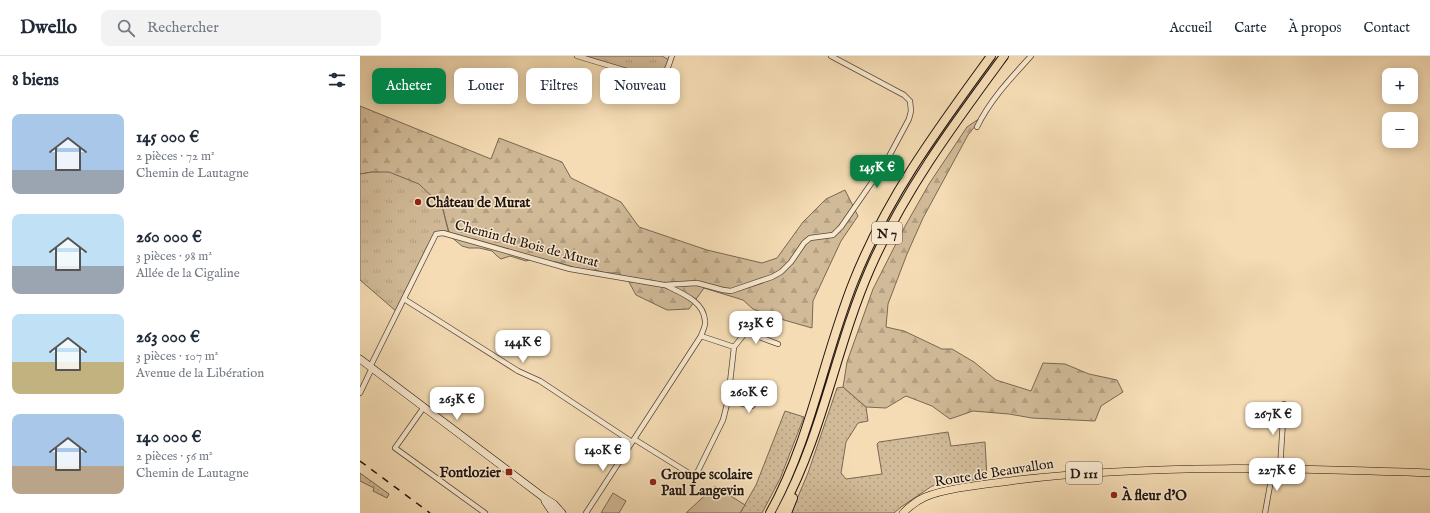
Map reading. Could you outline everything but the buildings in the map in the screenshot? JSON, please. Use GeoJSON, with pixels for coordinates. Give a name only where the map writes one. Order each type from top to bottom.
{"type":"FeatureCollection","features":[{"type":"Feature","properties":{"kind":"highway","name":"N 7"},"geometry":{"type":"LineString","coordinates":[[770,513],[795,460],[843,309],[871,242],[914,164],[991,56]]}},
{"type":"Feature","properties":{"kind":"highway","name":"N 7"},"geometry":{"type":"LineString","coordinates":[[787,513],[804,472],[854,311],[882,242],[935,152],[1004,56]]}},
{"type":"Feature","properties":{"kind":"highway","name":"N 7"},"geometry":{"type":"LineString","coordinates":[[780,513],[816,433]]}},
{"type":"Feature","properties":{"kind":"main road"},"geometry":{"type":"LineString","coordinates":[[360,359],[554,504],[562,513]]}},
{"type":"Feature","properties":{"kind":"main road","name":"Route de Beauvallon"},"geometry":{"type":"LineString","coordinates":[[903,513],[914,503],[923,498],[944,491],[1064,475],[1147,469],[1276,469],[1430,473]]}},
{"type":"Feature","properties":{"kind":"main road"},"geometry":{"type":"LineString","coordinates":[[543,497],[553,513]]}},
{"type":"Feature","properties":{"kind":"street"},"geometry":{"type":"LineString","coordinates":[[577,56],[657,80],[663,77],[672,56]]}},
{"type":"Feature","properties":{"kind":"street"},"geometry":{"type":"LineString","coordinates":[[664,285],[697,283],[723,290],[732,291],[740,289],[781,272],[804,243],[810,238],[832,235],[841,227],[886,162],[909,119],[911,111],[910,101],[904,95],[831,56]]}},
{"type":"Feature","properties":{"kind":"street"},"geometry":{"type":"LineString","coordinates":[[977,127],[983,116],[1009,80],[1032,56]]}},
{"type":"Feature","properties":{"kind":"street","name":"Chemin du Bois de Murat"},"geometry":{"type":"LineString","coordinates":[[360,393],[371,367],[436,234],[443,233],[570,269],[664,285]]}},
{"type":"Feature","properties":{"kind":"street"},"geometry":{"type":"LineString","coordinates":[[586,513],[701,336],[705,322],[700,307],[688,296],[664,285]]}},
{"type":"Feature","properties":{"kind":"street"},"geometry":{"type":"LineString","coordinates":[[404,299],[518,371],[540,381],[633,441],[694,477],[723,420],[728,400],[734,347],[746,332],[778,344]]}},
{"type":"Feature","properties":{"kind":"street"},"geometry":{"type":"LineString","coordinates":[[701,336],[734,347]]}},
{"type":"Feature","properties":{"kind":"street"},"geometry":{"type":"LineString","coordinates":[[728,400],[752,406],[762,396]]}},
{"type":"Feature","properties":{"kind":"street"},"geometry":{"type":"LineString","coordinates":[[1265,513],[1276,469],[1284,404]]}},
{"type":"Feature","properties":{"kind":"street"},"geometry":{"type":"LineString","coordinates":[[424,408],[395,448],[485,513]]}},
{"type":"Feature","properties":{"kind":"green space"},"geometry":{"type":"Polygon","coordinates":[[[577,56],[662,56],[669,60],[667,68],[617,68],[577,56]]]}},
{"type":"Feature","properties":{"kind":"green space"},"geometry":{"type":"Polygon","coordinates":[[[360,106],[491,159],[499,138],[562,162],[571,178],[621,202],[639,227],[707,250],[762,263],[777,258],[803,222],[826,199],[845,190],[858,216],[841,241],[813,301],[812,328],[777,318],[753,309],[743,300],[704,288],[689,309],[667,310],[636,295],[629,282],[619,273],[605,273],[595,270],[585,271],[557,262],[532,259],[526,261],[510,256],[501,259],[492,251],[462,246],[450,236],[442,206],[372,172],[360,174],[360,106]]]}},
{"type":"Feature","properties":{"kind":"green space"},"geometry":{"type":"Polygon","coordinates":[[[983,116],[968,135],[923,218],[907,254],[888,304],[886,327],[904,331],[942,349],[952,349],[974,362],[996,380],[1031,391],[1043,363],[1065,364],[1089,374],[1117,380],[1123,392],[1101,406],[1095,421],[1032,418],[1009,414],[973,411],[950,419],[932,406],[906,396],[886,408],[866,407],[843,387],[847,362],[873,289],[904,228],[929,184],[967,127],[983,116]]]}},
{"type":"Feature","properties":{"kind":"green space"},"geometry":{"type":"Polygon","coordinates":[[[389,172],[419,184],[442,206],[449,234],[436,234],[397,312],[360,280],[360,174],[389,172]]]}},
{"type":"Feature","properties":{"kind":"green space"},"geometry":{"type":"Polygon","coordinates":[[[843,387],[866,407],[868,421],[858,423],[846,442],[841,473],[846,479],[882,474],[877,444],[879,442],[948,432],[951,446],[985,442],[987,478],[932,486],[894,513],[791,513],[808,473],[837,388],[843,387]]]}},
{"type":"Feature","properties":{"kind":"green space"},"geometry":{"type":"Polygon","coordinates":[[[785,411],[804,417],[780,479],[762,513],[740,513],[756,485],[785,411]]]}},
{"type":"Feature","properties":{"kind":"green space"},"geometry":{"type":"Polygon","coordinates":[[[360,473],[389,494],[387,498],[373,491],[374,488],[360,481],[360,473]]]}},
{"type":"Feature","properties":{"kind":"green space"},"geometry":{"type":"Polygon","coordinates":[[[715,486],[745,505],[740,513],[686,513],[715,486]]]}},
{"type":"Feature","properties":{"kind":"green space"},"geometry":{"type":"Polygon","coordinates":[[[613,493],[626,501],[619,513],[601,513],[613,493]]]}},
{"type":"Feature","properties":{"kind":"railway"},"geometry":{"type":"LineString","coordinates":[[360,461],[430,513]]}},
{"type":"Feature","properties":{"kind":"place","name":"Château de Murat"},"geometry":{"type":"Point","coordinates":[418,202]}},
{"type":"Feature","properties":{"kind":"place","name":"Fontlozier"},"geometry":{"type":"Point","coordinates":[509,472]}},
{"type":"Feature","properties":{"kind":"place","name":"Groupe scolaire Paul Langevin"},"geometry":{"type":"Point","coordinates":[653,482]}},
{"type":"Feature","properties":{"kind":"place","name":"À fleur d'O"},"geometry":{"type":"Point","coordinates":[1114,495]}}]}
